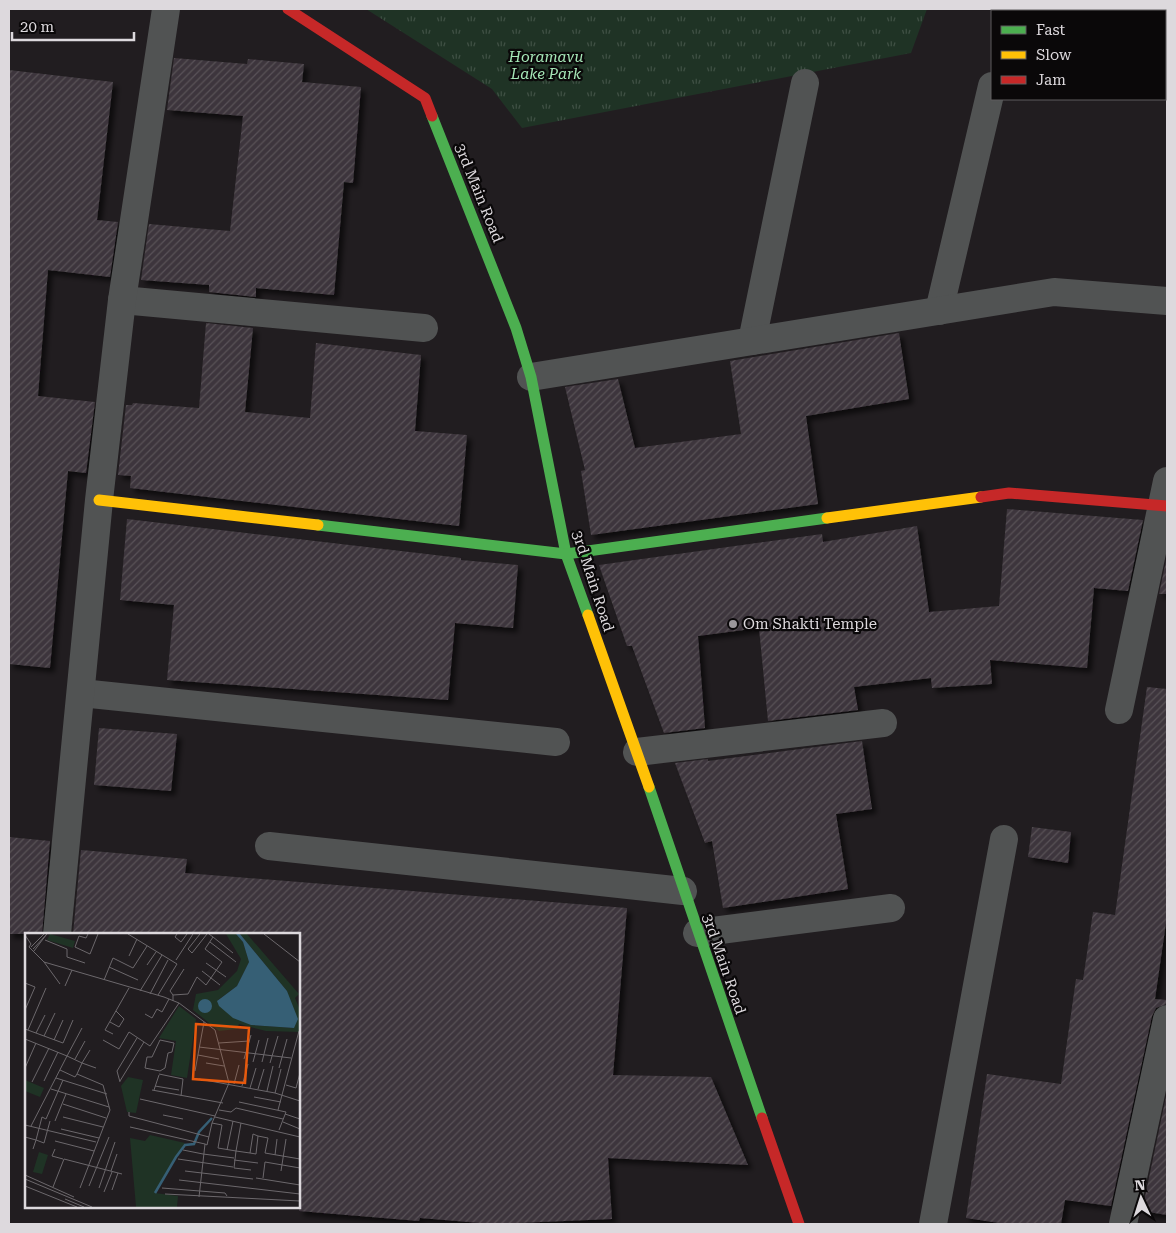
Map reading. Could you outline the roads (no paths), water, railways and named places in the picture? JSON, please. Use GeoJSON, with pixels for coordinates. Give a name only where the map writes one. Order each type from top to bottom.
{"type":"FeatureCollection","features":[{"type":"Feature","properties":{"kind":"street"},"geometry":{"type":"LineString","coordinates":[[57,933],[99,500],[122,300],[166,9]]}},
{"type":"Feature","properties":{"kind":"street","name":"3rd Main Road"},"geometry":{"type":"LineString","coordinates":[[288,9],[425,98],[516,328],[531,377],[566,554],[637,752],[697,933],[799,1224]]}},
{"type":"Feature","properties":{"kind":"street"},"geometry":{"type":"LineString","coordinates":[[752,341],[805,83]]}},
{"type":"Feature","properties":{"kind":"street"},"geometry":{"type":"LineString","coordinates":[[939,311],[991,90]]}},
{"type":"Feature","properties":{"kind":"street"},"geometry":{"type":"LineString","coordinates":[[531,377],[1054,292],[1167,301]]}},
{"type":"Feature","properties":{"kind":"street"},"geometry":{"type":"LineString","coordinates":[[122,300],[424,328]]}},
{"type":"Feature","properties":{"kind":"street"},"geometry":{"type":"LineString","coordinates":[[99,500],[566,554],[1009,493],[1165,497],[1119,710]]}},
{"type":"Feature","properties":{"kind":"street"},"geometry":{"type":"LineString","coordinates":[[81,693],[556,742]]}},
{"type":"Feature","properties":{"kind":"street"},"geometry":{"type":"LineString","coordinates":[[637,752],[883,723]]}},
{"type":"Feature","properties":{"kind":"street"},"geometry":{"type":"LineString","coordinates":[[933,1224],[1004,839]]}},
{"type":"Feature","properties":{"kind":"street"},"geometry":{"type":"LineString","coordinates":[[269,846],[683,891]]}},
{"type":"Feature","properties":{"kind":"street"},"geometry":{"type":"LineString","coordinates":[[697,933],[891,908]]}},
{"type":"Feature","properties":{"kind":"street"},"geometry":{"type":"LineString","coordinates":[[1123,1224],[1167,1019]]}},
{"type":"Feature","properties":{"kind":"place","name":"Om Shakti Temple"},"geometry":{"type":"Point","coordinates":[733,624]}},
{"type":"Feature","properties":{"kind":"park label","name":"Horamavu Lake Park"},"geometry":{"type":"Point","coordinates":[546,66]}}]}
